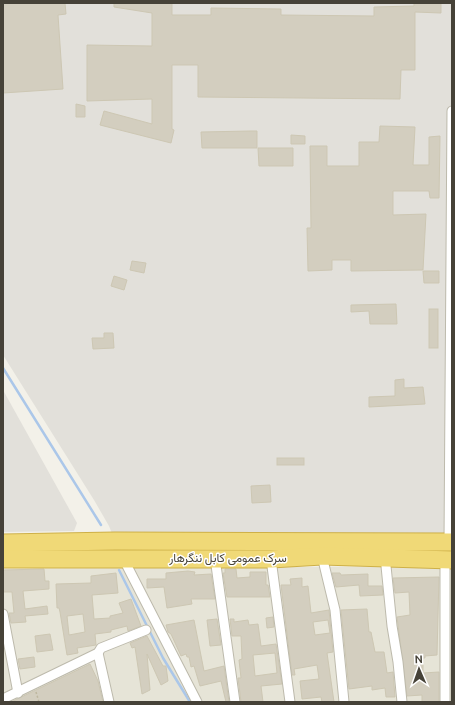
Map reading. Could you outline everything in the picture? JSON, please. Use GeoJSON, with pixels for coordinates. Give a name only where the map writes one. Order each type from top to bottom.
{"type":"FeatureCollection","features":[{"type":"Feature","properties":{"kind":"highway","name":"سرک عمومی کابل ننگرهار"},"geometry":{"type":"LineString","coordinates":[[3,543],[115,541],[450,542]]}},
{"type":"Feature","properties":{"kind":"highway"},"geometry":{"type":"LineString","coordinates":[[449,559],[450,542]]}},
{"type":"Feature","properties":{"kind":"highway","name":"سرک عمومی کابل ننگرهار"},"geometry":{"type":"LineString","coordinates":[[3,559],[271,559],[322,556],[385,556],[449,559]]}},
{"type":"Feature","properties":{"kind":"street"},"geometry":{"type":"LineString","coordinates":[[450,542],[452,112]]}},
{"type":"Feature","properties":{"kind":"street"},"geometry":{"type":"LineString","coordinates":[[322,556],[336,610],[344,702]]}},
{"type":"Feature","properties":{"kind":"street"},"geometry":{"type":"LineString","coordinates":[[385,556],[402,702]]}},
{"type":"Feature","properties":{"kind":"street"},"geometry":{"type":"LineString","coordinates":[[123,558],[197,702]]}},
{"type":"Feature","properties":{"kind":"street"},"geometry":{"type":"LineString","coordinates":[[215,558],[235,702]]}},
{"type":"Feature","properties":{"kind":"street"},"geometry":{"type":"LineString","coordinates":[[271,559],[290,702]]}},
{"type":"Feature","properties":{"kind":"street"},"geometry":{"type":"LineString","coordinates":[[444,702],[449,559]]}},
{"type":"Feature","properties":{"kind":"street"},"geometry":{"type":"LineString","coordinates":[[3,614],[18,692]]}},
{"type":"Feature","properties":{"kind":"street"},"geometry":{"type":"LineString","coordinates":[[3,699],[98,654],[101,648],[146,630]]}},
{"type":"Feature","properties":{"kind":"street"},"geometry":{"type":"LineString","coordinates":[[98,654],[109,702]]}},
{"type":"Feature","properties":{"kind":"shaded area"},"geometry":{"type":"Polygon","coordinates":[[[3,3],[452,3],[452,542],[115,541],[109,526],[94,500],[3,355],[3,3]]]}},
{"type":"Feature","properties":{"kind":"shaded area"},"geometry":{"type":"Polygon","coordinates":[[[3,390],[77,523],[74,531],[3,532],[3,390]]]}},
{"type":"Feature","properties":{"kind":"shaded area"},"geometry":{"type":"Polygon","coordinates":[[[452,566],[452,702],[3,702],[3,569],[452,566]]]}},
{"type":"Feature","properties":{"kind":"building"},"geometry":{"type":"Polygon","coordinates":[[[3,3],[65,3],[66,14],[58,15],[63,89],[3,93],[3,3]]]}},
{"type":"Feature","properties":{"kind":"building"},"geometry":{"type":"Polygon","coordinates":[[[114,3],[172,3],[172,15],[211,15],[211,8],[281,9],[281,15],[374,16],[374,7],[414,6],[414,3],[441,3],[441,13],[415,12],[415,70],[401,70],[400,99],[198,97],[198,65],[172,65],[172,129],[174,130],[171,143],[100,125],[104,111],[152,124],[152,99],[87,101],[87,45],[152,46],[152,13],[114,7],[114,3]]]}},
{"type":"Feature","properties":{"kind":"building"},"geometry":{"type":"Polygon","coordinates":[[[76,104],[85,106],[85,117],[76,117],[76,104]]]}},
{"type":"Feature","properties":{"kind":"building"},"geometry":{"type":"Polygon","coordinates":[[[380,126],[415,127],[413,165],[429,165],[429,137],[440,136],[439,198],[430,198],[429,191],[393,191],[393,215],[426,214],[423,270],[351,271],[351,260],[332,260],[332,270],[308,271],[307,228],[311,228],[310,146],[327,146],[327,166],[359,166],[359,142],[379,142],[380,126]]]}},
{"type":"Feature","properties":{"kind":"building"},"geometry":{"type":"Polygon","coordinates":[[[257,131],[257,148],[202,148],[201,132],[257,131]]]}},
{"type":"Feature","properties":{"kind":"building"},"geometry":{"type":"Polygon","coordinates":[[[291,135],[305,136],[305,144],[291,144],[291,135]]]}},
{"type":"Feature","properties":{"kind":"building"},"geometry":{"type":"Polygon","coordinates":[[[258,148],[293,148],[293,166],[259,166],[258,148]]]}},
{"type":"Feature","properties":{"kind":"building"},"geometry":{"type":"Polygon","coordinates":[[[132,261],[146,263],[144,273],[130,270],[132,261]]]}},
{"type":"Feature","properties":{"kind":"building"},"geometry":{"type":"Polygon","coordinates":[[[423,271],[439,271],[439,283],[424,283],[423,271]]]}},
{"type":"Feature","properties":{"kind":"building"},"geometry":{"type":"Polygon","coordinates":[[[114,276],[127,280],[124,290],[111,286],[114,276]]]}},
{"type":"Feature","properties":{"kind":"building"},"geometry":{"type":"Polygon","coordinates":[[[396,304],[397,324],[370,324],[369,311],[351,312],[351,305],[396,304]]]}},
{"type":"Feature","properties":{"kind":"building"},"geometry":{"type":"Polygon","coordinates":[[[429,309],[438,309],[438,348],[429,348],[429,309]]]}},
{"type":"Feature","properties":{"kind":"building"},"geometry":{"type":"Polygon","coordinates":[[[104,333],[113,333],[114,348],[93,349],[92,338],[104,338],[104,333]]]}},
{"type":"Feature","properties":{"kind":"building"},"geometry":{"type":"Polygon","coordinates":[[[404,379],[404,388],[423,387],[425,404],[369,407],[369,397],[395,396],[395,380],[404,379]]]}},
{"type":"Feature","properties":{"kind":"building"},"geometry":{"type":"Polygon","coordinates":[[[277,458],[304,458],[304,465],[277,465],[277,458]]]}},
{"type":"Feature","properties":{"kind":"building"},"geometry":{"type":"Polygon","coordinates":[[[270,485],[271,502],[252,503],[251,486],[270,485]]]}},
{"type":"Feature","properties":{"kind":"building"},"geometry":{"type":"Polygon","coordinates":[[[44,569],[45,581],[49,581],[49,589],[23,591],[25,609],[47,606],[48,614],[25,616],[26,622],[11,623],[9,613],[14,613],[12,592],[3,592],[3,570],[44,569]]]}},
{"type":"Feature","properties":{"kind":"building"},"geometry":{"type":"Polygon","coordinates":[[[225,569],[236,569],[237,578],[250,577],[250,572],[266,572],[266,585],[268,585],[270,597],[227,597],[223,573],[225,573],[225,569]]]}},
{"type":"Feature","properties":{"kind":"building"},"geometry":{"type":"Polygon","coordinates":[[[188,571],[195,572],[194,575],[211,574],[215,599],[191,599],[192,604],[167,608],[164,587],[147,588],[147,579],[166,579],[166,573],[188,571]]]}},
{"type":"Feature","properties":{"kind":"building"},"geometry":{"type":"Polygon","coordinates":[[[116,573],[118,593],[92,595],[94,619],[110,618],[110,616],[123,613],[119,603],[131,599],[141,626],[128,631],[127,626],[111,630],[111,632],[95,634],[96,645],[77,648],[78,653],[67,655],[60,612],[59,608],[57,608],[56,584],[91,583],[91,576],[116,573]],[[83,614],[67,616],[69,635],[85,632],[83,614]]]}},
{"type":"Feature","properties":{"kind":"building"},"geometry":{"type":"Polygon","coordinates":[[[332,573],[340,573],[341,575],[368,574],[368,586],[382,586],[383,595],[360,596],[359,585],[336,587],[332,573]]]}},
{"type":"Feature","properties":{"kind":"building"},"geometry":{"type":"Polygon","coordinates":[[[439,577],[437,655],[425,656],[425,658],[423,658],[423,673],[439,672],[439,702],[422,702],[422,695],[407,696],[397,617],[410,615],[409,592],[395,593],[393,578],[439,577]]]}},
{"type":"Feature","properties":{"kind":"building"},"geometry":{"type":"Polygon","coordinates":[[[302,578],[302,587],[308,586],[311,613],[329,610],[333,652],[327,653],[334,702],[322,702],[321,697],[302,699],[300,681],[319,679],[317,665],[294,669],[295,675],[292,675],[281,585],[291,585],[290,579],[302,578]],[[328,620],[313,622],[315,635],[330,633],[328,620]]]}},
{"type":"Feature","properties":{"kind":"building"},"geometry":{"type":"Polygon","coordinates":[[[367,609],[369,632],[371,632],[375,652],[384,652],[387,673],[393,672],[395,697],[386,697],[385,688],[372,690],[372,686],[349,689],[341,610],[367,609]]]}},
{"type":"Feature","properties":{"kind":"building"},"geometry":{"type":"Polygon","coordinates":[[[273,617],[274,627],[267,628],[266,618],[273,617]]]}},
{"type":"Feature","properties":{"kind":"building"},"geometry":{"type":"Polygon","coordinates":[[[217,619],[221,645],[210,646],[207,620],[217,619]]]}},
{"type":"Feature","properties":{"kind":"building"},"geometry":{"type":"Polygon","coordinates":[[[230,619],[234,619],[234,622],[248,620],[249,625],[258,624],[261,646],[276,644],[282,684],[261,686],[263,702],[241,702],[238,678],[241,678],[239,660],[242,659],[241,636],[232,636],[230,619]],[[275,653],[253,655],[255,676],[277,673],[275,653]]]}},
{"type":"Feature","properties":{"kind":"building"},"geometry":{"type":"Polygon","coordinates":[[[194,620],[204,671],[224,666],[229,702],[226,702],[221,681],[200,686],[194,666],[191,667],[189,657],[187,657],[186,654],[181,656],[171,634],[168,632],[166,625],[194,620]]]}},
{"type":"Feature","properties":{"kind":"building"},"geometry":{"type":"Polygon","coordinates":[[[50,634],[53,650],[37,652],[35,636],[50,634]]]}},
{"type":"Feature","properties":{"kind":"building"},"geometry":{"type":"Polygon","coordinates":[[[147,636],[163,666],[166,666],[168,681],[161,685],[147,654],[150,690],[142,694],[135,647],[132,648],[130,643],[147,636]]]}},
{"type":"Feature","properties":{"kind":"building"},"geometry":{"type":"Polygon","coordinates":[[[34,657],[35,667],[20,669],[18,659],[34,657]]]}},
{"type":"Feature","properties":{"kind":"building"},"geometry":{"type":"Polygon","coordinates":[[[90,664],[98,681],[103,702],[11,702],[90,664]]]}},
{"type":"Feature","properties":{"kind":"waterway"},"geometry":{"type":"LineString","coordinates":[[3,368],[101,525]]}},
{"type":"Feature","properties":{"kind":"waterway"},"geometry":{"type":"LineString","coordinates":[[119,570],[163,658],[190,702]]}}]}
